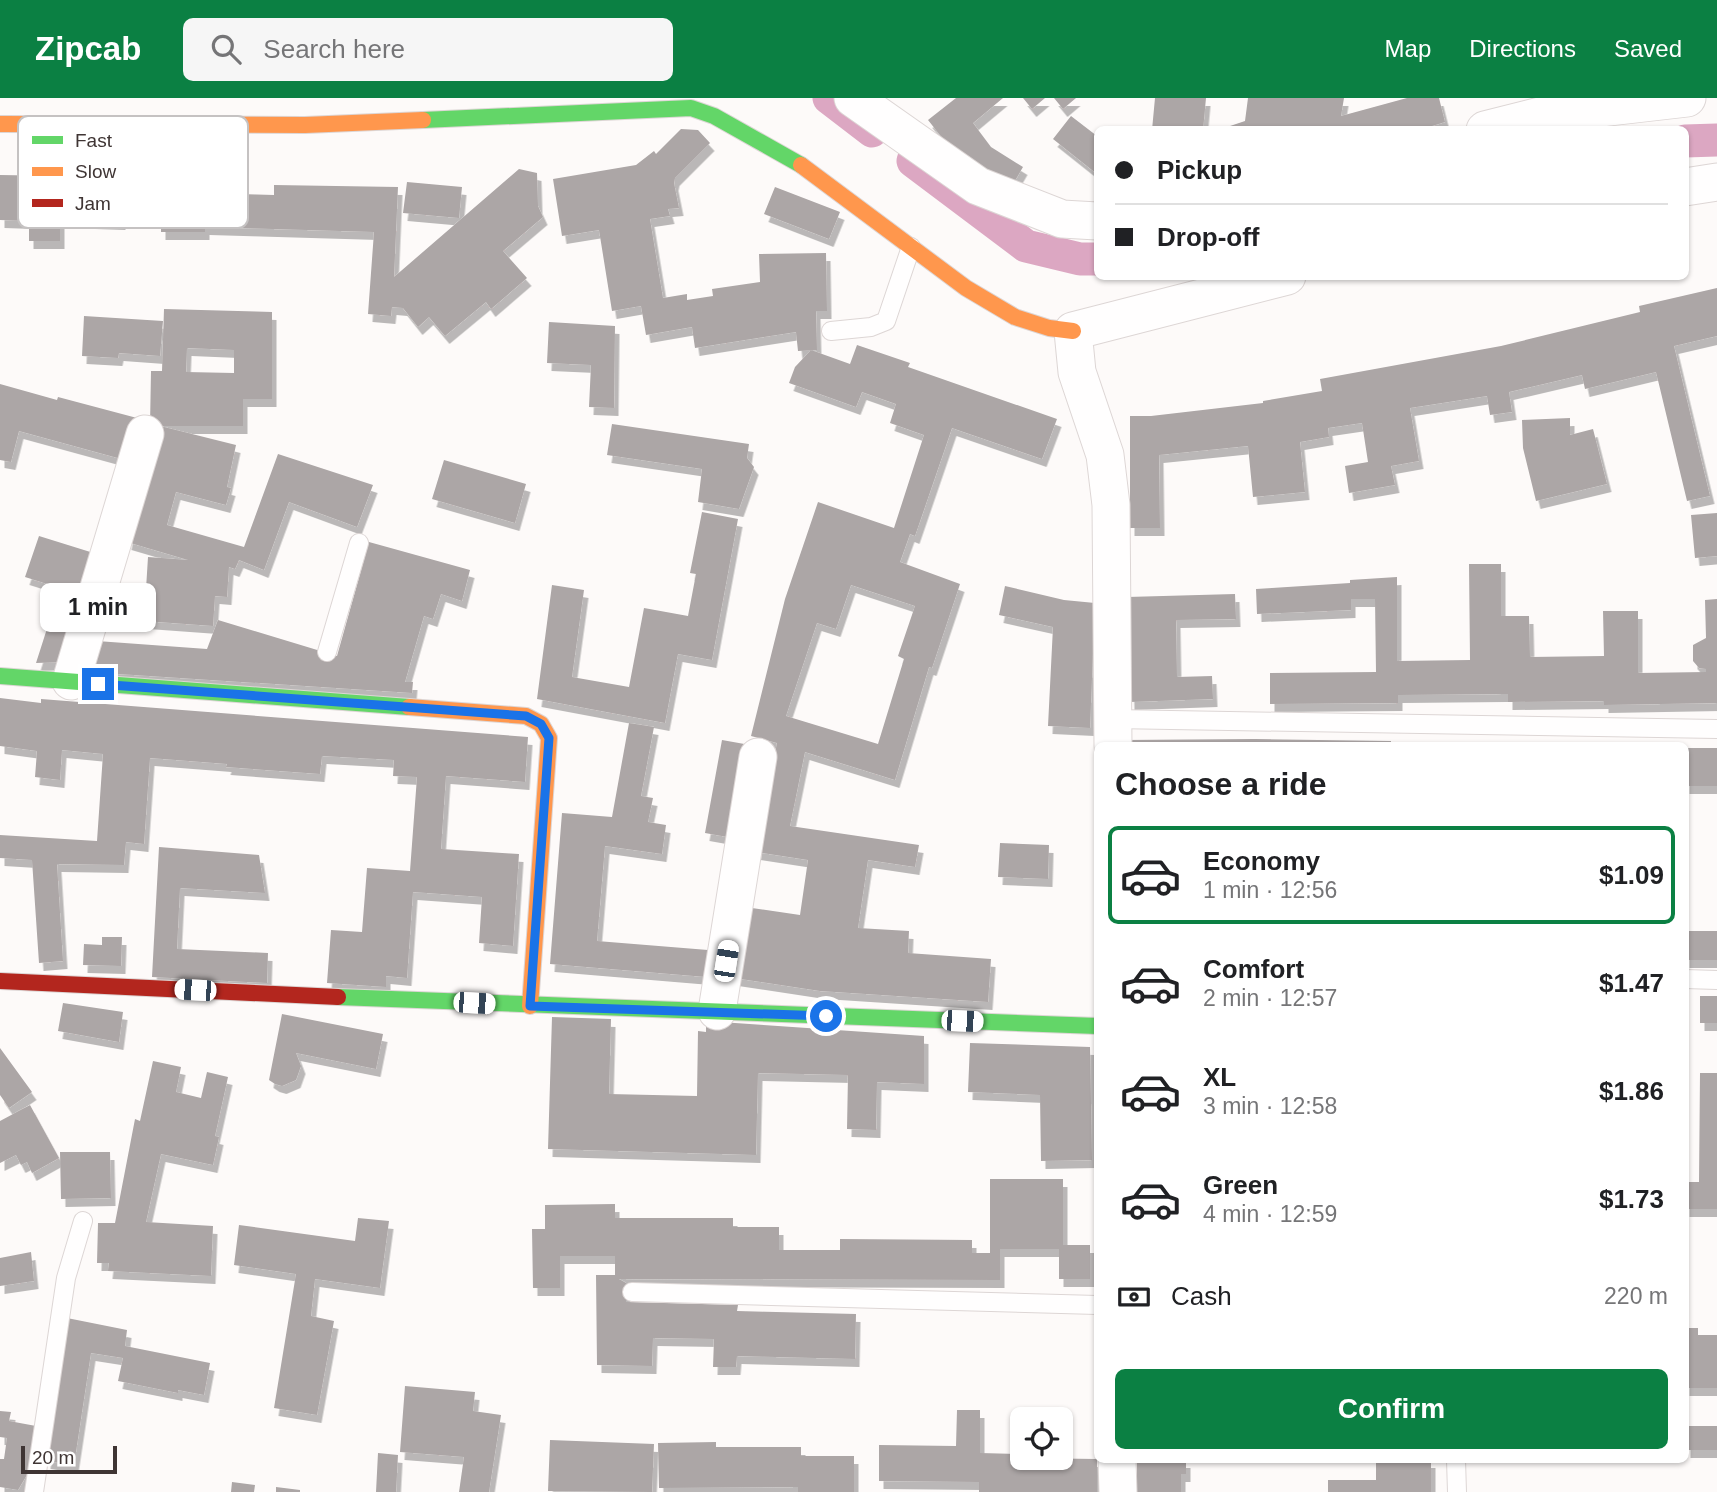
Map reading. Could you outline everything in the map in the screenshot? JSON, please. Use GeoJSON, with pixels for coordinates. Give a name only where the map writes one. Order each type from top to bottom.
{"type":"FeatureCollection","features":[{"type":"Feature","properties":{"kind":"street"},"geometry":{"type":"LineString","coordinates":[[853,98],[978,186],[1062,219],[1094,221]]}},
{"type":"Feature","properties":{"kind":"street"},"geometry":{"type":"LineString","coordinates":[[1501,126],[1548,114],[1687,98]]}},
{"type":"Feature","properties":{"kind":"street"},"geometry":{"type":"LineString","coordinates":[[248,125],[305,125],[691,108],[715,116],[809,169],[966,288],[1015,317],[1049,328],[1073,331],[1271,280]]}},
{"type":"Feature","properties":{"kind":"street"},"geometry":{"type":"LineString","coordinates":[[0,124],[18,124]]}},
{"type":"Feature","properties":{"kind":"street"},"geometry":{"type":"LineString","coordinates":[[1689,186],[1717,182]]}},
{"type":"Feature","properties":{"kind":"street"},"geometry":{"type":"LineString","coordinates":[[1073,331],[1077,372],[1105,456],[1111,505],[1113,732]]}},
{"type":"Feature","properties":{"kind":"street"},"geometry":{"type":"LineString","coordinates":[[71,681],[145,434]]}},
{"type":"Feature","properties":{"kind":"street"},"geometry":{"type":"LineString","coordinates":[[0,676],[314,695],[526,716],[541,724],[549,738],[530,1006]]}},
{"type":"Feature","properties":{"kind":"street"},"geometry":{"type":"LineString","coordinates":[[717,1011],[758,757]]}},
{"type":"Feature","properties":{"kind":"street"},"geometry":{"type":"LineString","coordinates":[[0,981],[530,1006],[1094,1026]]}},
{"type":"Feature","properties":{"kind":"street"},"geometry":{"type":"LineString","coordinates":[[1117,1463],[1118,1492]]}},
{"type":"Feature","properties":{"kind":"lane"},"geometry":{"type":"LineString","coordinates":[[831,331],[871,327],[886,321],[911,247]]}},
{"type":"Feature","properties":{"kind":"lane"},"geometry":{"type":"LineString","coordinates":[[327,652],[359,543]]}},
{"type":"Feature","properties":{"kind":"lane"},"geometry":{"type":"LineString","coordinates":[[1113,732],[1717,729]]}},
{"type":"Feature","properties":{"kind":"lane"},"geometry":{"type":"LineString","coordinates":[[1689,979],[1717,980]]}},
{"type":"Feature","properties":{"kind":"lane"},"geometry":{"type":"LineString","coordinates":[[34,1492],[66,1278],[83,1221]]}},
{"type":"Feature","properties":{"kind":"lane"},"geometry":{"type":"LineString","coordinates":[[632,1292],[1094,1305]]}},
{"type":"Feature","properties":{"kind":"lane"},"geometry":{"type":"LineString","coordinates":[[1456,1463],[1457,1492]]}},
{"type":"Feature","properties":{"kind":"building"},"geometry":{"type":"Polygon","coordinates":[[[956,98],[1003,98],[973,123],[991,147],[1023,167],[1009,191],[963,164],[928,120],[956,98]]]}},
{"type":"Feature","properties":{"kind":"building"},"geometry":{"type":"Polygon","coordinates":[[[1023,98],[1045,98],[1032,109],[1023,98]]]}},
{"type":"Feature","properties":{"kind":"building"},"geometry":{"type":"Polygon","coordinates":[[[1054,98],[1076,98],[1063,109],[1054,98]]]}},
{"type":"Feature","properties":{"kind":"building"},"geometry":{"type":"Polygon","coordinates":[[[1155,98],[1206,98],[1203,126],[1152,126],[1155,98]]]}},
{"type":"Feature","properties":{"kind":"building"},"geometry":{"type":"Polygon","coordinates":[[[1248,98],[1344,98],[1341,116],[1407,98],[1439,98],[1445,122],[1432,126],[1230,126],[1245,121],[1248,98]]]}},
{"type":"Feature","properties":{"kind":"building"},"geometry":{"type":"Polygon","coordinates":[[[1071,116],[1094,134],[1094,172],[1053,139],[1071,116]]]}},
{"type":"Feature","properties":{"kind":"building"},"geometry":{"type":"Polygon","coordinates":[[[681,129],[698,130],[710,143],[675,178],[679,208],[668,209],[670,216],[650,219],[663,298],[687,294],[687,300],[713,296],[712,289],[760,282],[759,254],[826,253],[827,311],[816,311],[817,350],[798,351],[796,332],[695,348],[692,327],[646,335],[641,306],[612,311],[599,230],[562,236],[553,179],[636,165],[654,151],[656,154],[681,129]]]}},
{"type":"Feature","properties":{"kind":"building"},"geometry":{"type":"Polygon","coordinates":[[[519,169],[537,173],[538,206],[543,217],[503,251],[527,278],[491,309],[486,302],[445,336],[429,317],[418,327],[403,308],[392,307],[391,316],[368,314],[374,232],[239,228],[248,228],[248,194],[274,195],[274,185],[398,187],[394,277],[519,169]]]}},
{"type":"Feature","properties":{"kind":"building"},"geometry":{"type":"Polygon","coordinates":[[[0,175],[18,175],[18,221],[0,220],[0,175]]]}},
{"type":"Feature","properties":{"kind":"building"},"geometry":{"type":"Polygon","coordinates":[[[407,182],[462,187],[459,218],[403,213],[407,182]]]}},
{"type":"Feature","properties":{"kind":"building"},"geometry":{"type":"Polygon","coordinates":[[[775,187],[840,212],[829,239],[764,214],[775,187]]]}},
{"type":"Feature","properties":{"kind":"building"},"geometry":{"type":"Polygon","coordinates":[[[29,228],[60,228],[60,241],[29,241],[29,228]]]}},
{"type":"Feature","properties":{"kind":"building"},"geometry":{"type":"Polygon","coordinates":[[[161,228],[205,228],[205,232],[161,232],[161,228]]]}},
{"type":"Feature","properties":{"kind":"building"},"geometry":{"type":"Polygon","coordinates":[[[1717,288],[1717,336],[1674,346],[1710,496],[1687,501],[1656,372],[1585,389],[1582,375],[1509,392],[1512,412],[1490,415],[1487,396],[1410,408],[1419,461],[1391,466],[1395,485],[1349,493],[1345,466],[1368,462],[1362,423],[1328,428],[1329,437],[1300,442],[1305,492],[1253,497],[1248,446],[1159,455],[1160,528],[1130,528],[1130,416],[1263,403],[1322,391],[1320,379],[1501,346],[1640,312],[1639,306],[1717,288]]]}},
{"type":"Feature","properties":{"kind":"building"},"geometry":{"type":"Polygon","coordinates":[[[164,309],[272,312],[272,399],[243,399],[243,426],[160,426],[236,445],[227,487],[231,488],[226,505],[176,492],[167,525],[244,547],[278,454],[373,485],[357,527],[289,502],[264,570],[239,560],[235,569],[229,567],[227,597],[215,596],[213,626],[144,621],[148,557],[188,560],[127,542],[150,426],[151,371],[162,371],[164,309]],[[187,348],[186,372],[234,373],[234,350],[187,348]]]}},
{"type":"Feature","properties":{"kind":"building"},"geometry":{"type":"Polygon","coordinates":[[[84,316],[163,321],[160,356],[119,353],[118,358],[82,356],[84,316]]]}},
{"type":"Feature","properties":{"kind":"building"},"geometry":{"type":"Polygon","coordinates":[[[549,322],[615,326],[614,408],[589,407],[591,365],[547,363],[549,322]]]}},
{"type":"Feature","properties":{"kind":"building"},"geometry":{"type":"Polygon","coordinates":[[[857,345],[910,363],[908,367],[1057,419],[1042,459],[952,428],[915,536],[910,534],[900,562],[960,584],[932,668],[929,667],[895,780],[805,752],[790,826],[919,845],[915,867],[868,860],[858,928],[909,931],[908,953],[991,959],[988,1002],[820,991],[734,978],[745,907],[800,915],[808,860],[756,852],[777,743],[751,736],[785,599],[818,502],[894,528],[924,435],[890,423],[896,404],[862,392],[856,407],[789,383],[795,367],[811,350],[850,364],[857,345]],[[851,585],[836,629],[817,623],[786,716],[878,744],[904,659],[898,656],[915,606],[851,585]]]}},
{"type":"Feature","properties":{"kind":"building"},"geometry":{"type":"Polygon","coordinates":[[[0,384],[137,418],[125,460],[19,431],[11,462],[0,460],[0,384]]]}},
{"type":"Feature","properties":{"kind":"building"},"geometry":{"type":"Polygon","coordinates":[[[1570,418],[1570,435],[1593,429],[1607,484],[1536,501],[1523,448],[1522,420],[1570,418]]]}},
{"type":"Feature","properties":{"kind":"building"},"geometry":{"type":"Polygon","coordinates":[[[612,424],[749,444],[747,458],[754,467],[739,509],[698,502],[702,469],[607,455],[612,424]]]}},
{"type":"Feature","properties":{"kind":"building"},"geometry":{"type":"Polygon","coordinates":[[[444,460],[526,484],[515,523],[432,499],[444,460]]]}},
{"type":"Feature","properties":{"kind":"building"},"geometry":{"type":"Polygon","coordinates":[[[702,512],[738,519],[712,660],[678,654],[665,723],[537,699],[552,585],[584,590],[572,677],[629,687],[644,608],[688,616],[696,574],[690,573],[702,512]]]}},
{"type":"Feature","properties":{"kind":"building"},"geometry":{"type":"Polygon","coordinates":[[[1717,513],[1717,556],[1695,558],[1691,515],[1717,513]]]}},
{"type":"Feature","properties":{"kind":"building"},"geometry":{"type":"Polygon","coordinates":[[[39,536],[100,555],[65,662],[36,663],[60,588],[25,577],[39,536]]]}},
{"type":"Feature","properties":{"kind":"building"},"geometry":{"type":"Polygon","coordinates":[[[369,542],[470,570],[462,601],[441,594],[433,619],[424,616],[405,682],[413,682],[412,693],[88,672],[97,641],[207,649],[218,620],[337,656],[369,542]]]}},
{"type":"Feature","properties":{"kind":"building"},"geometry":{"type":"Polygon","coordinates":[[[1469,564],[1501,564],[1501,616],[1529,616],[1530,657],[1604,656],[1603,611],[1638,611],[1638,673],[1706,672],[1706,669],[1699,668],[1693,661],[1693,645],[1706,638],[1705,600],[1717,599],[1717,703],[1604,705],[1604,701],[1508,702],[1508,694],[1502,694],[1398,695],[1398,703],[1270,704],[1270,673],[1376,672],[1375,599],[1351,599],[1351,610],[1257,614],[1256,589],[1397,577],[1397,661],[1470,660],[1469,564]]]}},
{"type":"Feature","properties":{"kind":"building"},"geometry":{"type":"Polygon","coordinates":[[[1005,586],[1064,600],[1095,603],[1090,728],[1048,726],[1053,627],[999,615],[1005,586]]]}},
{"type":"Feature","properties":{"kind":"building"},"geometry":{"type":"Polygon","coordinates":[[[1235,594],[1236,619],[1176,620],[1177,677],[1212,676],[1213,699],[1130,702],[1127,597],[1235,594]]]}},
{"type":"Feature","properties":{"kind":"building"},"geometry":{"type":"Polygon","coordinates":[[[0,698],[528,737],[525,782],[446,776],[441,849],[519,854],[513,946],[479,943],[482,897],[413,892],[407,978],[386,976],[386,987],[327,983],[331,930],[362,932],[367,868],[410,871],[417,777],[393,776],[394,760],[322,756],[320,774],[150,758],[144,844],[126,842],[124,865],[57,864],[63,961],[39,963],[32,860],[0,858],[0,835],[97,841],[103,754],[62,750],[60,780],[35,777],[37,751],[0,746],[0,698]]]}},
{"type":"Feature","properties":{"kind":"building"},"geometry":{"type":"Polygon","coordinates":[[[629,723],[654,727],[641,796],[653,798],[648,822],[666,825],[662,854],[605,846],[597,941],[708,950],[706,977],[550,964],[562,813],[612,817],[629,723]]]}},
{"type":"Feature","properties":{"kind":"building"},"geometry":{"type":"Polygon","coordinates":[[[1255,739],[1391,742],[1126,742],[1255,739]]]}},
{"type":"Feature","properties":{"kind":"building"},"geometry":{"type":"Polygon","coordinates":[[[722,740],[750,745],[733,838],[705,833],[722,740]]]}},
{"type":"Feature","properties":{"kind":"building"},"geometry":{"type":"Polygon","coordinates":[[[1689,748],[1717,748],[1717,786],[1689,786],[1689,748]]]}},
{"type":"Feature","properties":{"kind":"building"},"geometry":{"type":"Polygon","coordinates":[[[1000,843],[1049,845],[1048,879],[998,877],[1000,843]]]}},
{"type":"Feature","properties":{"kind":"building"},"geometry":{"type":"Polygon","coordinates":[[[159,847],[259,855],[265,893],[180,888],[177,949],[268,953],[267,983],[152,977],[159,847]]]}},
{"type":"Feature","properties":{"kind":"building"},"geometry":{"type":"Polygon","coordinates":[[[1689,931],[1717,931],[1717,960],[1689,960],[1689,931]]]}},
{"type":"Feature","properties":{"kind":"building"},"geometry":{"type":"Polygon","coordinates":[[[102,937],[122,937],[121,966],[83,965],[84,944],[102,945],[102,937]]]}},
{"type":"Feature","properties":{"kind":"building"},"geometry":{"type":"Polygon","coordinates":[[[1700,996],[1717,996],[1717,1023],[1700,1023],[1700,996]]]}},
{"type":"Feature","properties":{"kind":"building"},"geometry":{"type":"Polygon","coordinates":[[[63,1003],[123,1012],[119,1042],[58,1031],[63,1003]]]}},
{"type":"Feature","properties":{"kind":"building"},"geometry":{"type":"Polygon","coordinates":[[[282,1014],[383,1034],[376,1069],[296,1053],[301,1066],[296,1080],[282,1086],[275,1084],[269,1080],[282,1014]]]}},
{"type":"Feature","properties":{"kind":"building"},"geometry":{"type":"Polygon","coordinates":[[[552,1017],[611,1019],[609,1094],[697,1096],[698,1031],[706,1032],[706,1021],[924,1036],[924,1084],[877,1082],[876,1130],[847,1129],[848,1075],[758,1073],[756,1155],[548,1149],[552,1017]]]}},
{"type":"Feature","properties":{"kind":"building"},"geometry":{"type":"Polygon","coordinates":[[[970,1043],[1090,1047],[1092,1160],[1041,1161],[1040,1095],[968,1092],[970,1043]]]}},
{"type":"Feature","properties":{"kind":"building"},"geometry":{"type":"Polygon","coordinates":[[[0,1048],[32,1092],[9,1108],[0,1095],[0,1048]]]}},
{"type":"Feature","properties":{"kind":"building"},"geometry":{"type":"Polygon","coordinates":[[[153,1061],[181,1067],[176,1092],[201,1098],[207,1072],[228,1077],[215,1136],[219,1137],[213,1165],[161,1154],[146,1222],[213,1226],[211,1276],[108,1271],[109,1263],[97,1263],[98,1223],[115,1223],[135,1119],[140,1121],[153,1061]]]}},
{"type":"Feature","properties":{"kind":"building"},"geometry":{"type":"Polygon","coordinates":[[[1700,1073],[1717,1073],[1717,1209],[1689,1209],[1689,1182],[1699,1182],[1700,1073]]]}},
{"type":"Feature","properties":{"kind":"building"},"geometry":{"type":"Polygon","coordinates":[[[30,1105],[59,1158],[32,1173],[27,1162],[21,1165],[16,1155],[0,1163],[0,1121],[30,1105]]]}},
{"type":"Feature","properties":{"kind":"building"},"geometry":{"type":"Polygon","coordinates":[[[60,1152],[110,1152],[111,1198],[61,1199],[60,1152]]]}},
{"type":"Feature","properties":{"kind":"building"},"geometry":{"type":"Polygon","coordinates":[[[990,1179],[1063,1179],[1063,1245],[1090,1245],[1090,1279],[1059,1279],[1059,1249],[1000,1249],[1000,1280],[619,1279],[626,1283],[626,1302],[738,1305],[737,1311],[856,1314],[855,1359],[737,1356],[736,1367],[713,1367],[714,1339],[653,1338],[652,1366],[597,1365],[596,1275],[615,1275],[615,1256],[560,1256],[560,1288],[533,1288],[532,1229],[545,1229],[545,1205],[615,1204],[615,1218],[733,1218],[733,1227],[779,1227],[779,1250],[840,1250],[840,1239],[972,1240],[972,1253],[990,1253],[990,1179]]]}},
{"type":"Feature","properties":{"kind":"building"},"geometry":{"type":"Polygon","coordinates":[[[358,1218],[389,1221],[380,1288],[315,1279],[311,1316],[334,1321],[317,1415],[274,1408],[296,1274],[234,1265],[239,1225],[355,1241],[358,1218]]]}},
{"type":"Feature","properties":{"kind":"building"},"geometry":{"type":"Polygon","coordinates":[[[31,1252],[34,1281],[0,1286],[0,1258],[31,1252]]]}},
{"type":"Feature","properties":{"kind":"building"},"geometry":{"type":"Polygon","coordinates":[[[67,1318],[127,1330],[125,1346],[210,1363],[204,1395],[178,1390],[178,1393],[118,1381],[123,1358],[91,1353],[74,1465],[46,1461],[67,1318]]]}},
{"type":"Feature","properties":{"kind":"building"},"geometry":{"type":"Polygon","coordinates":[[[1689,1328],[1698,1328],[1698,1335],[1717,1335],[1717,1388],[1689,1388],[1689,1328]]]}},
{"type":"Feature","properties":{"kind":"building"},"geometry":{"type":"Polygon","coordinates":[[[405,1386],[475,1392],[473,1411],[501,1415],[489,1492],[459,1492],[464,1457],[400,1452],[405,1386]]]}},
{"type":"Feature","properties":{"kind":"building"},"geometry":{"type":"Polygon","coordinates":[[[957,1410],[980,1410],[980,1453],[1010,1454],[1010,1470],[1073,1470],[1073,1459],[1094,1459],[1094,1463],[1097,1463],[1097,1492],[979,1492],[979,1482],[879,1481],[879,1445],[956,1446],[957,1410]]]}},
{"type":"Feature","properties":{"kind":"building"},"geometry":{"type":"Polygon","coordinates":[[[0,1411],[11,1412],[9,1421],[36,1426],[28,1473],[18,1490],[0,1487],[0,1459],[4,1459],[7,1438],[0,1437],[0,1411]]]}},
{"type":"Feature","properties":{"kind":"building"},"geometry":{"type":"Polygon","coordinates":[[[1689,1426],[1717,1426],[1717,1450],[1689,1450],[1689,1426]]]}},
{"type":"Feature","properties":{"kind":"building"},"geometry":{"type":"Polygon","coordinates":[[[550,1440],[654,1444],[652,1492],[548,1491],[550,1440]]]}},
{"type":"Feature","properties":{"kind":"building"},"geometry":{"type":"Polygon","coordinates":[[[716,1442],[716,1447],[801,1447],[801,1456],[854,1456],[854,1492],[798,1492],[798,1487],[659,1488],[658,1443],[716,1442]]]}},
{"type":"Feature","properties":{"kind":"building"},"geometry":{"type":"Polygon","coordinates":[[[378,1453],[398,1455],[396,1492],[376,1492],[378,1453]]]}},
{"type":"Feature","properties":{"kind":"building"},"geometry":{"type":"Polygon","coordinates":[[[1137,1463],[1186,1463],[1186,1474],[1181,1474],[1181,1492],[1137,1492],[1137,1463]]]}},
{"type":"Feature","properties":{"kind":"building"},"geometry":{"type":"Polygon","coordinates":[[[1376,1463],[1431,1463],[1431,1492],[1328,1492],[1328,1480],[1376,1480],[1376,1463]]]}},
{"type":"Feature","properties":{"kind":"building"},"geometry":{"type":"Polygon","coordinates":[[[232,1482],[255,1485],[254,1492],[231,1492],[232,1482]]]}},
{"type":"Feature","properties":{"kind":"building"},"geometry":{"type":"Polygon","coordinates":[[[276,1487],[300,1490],[300,1492],[276,1492],[276,1487]]]}},
{"type":"Feature","properties":{"kind":"waterway"},"geometry":{"type":"LineString","coordinates":[[829,98],[872,131]]}},
{"type":"Feature","properties":{"kind":"waterway"},"geometry":{"type":"LineString","coordinates":[[1689,141],[1717,140]]}},
{"type":"Feature","properties":{"kind":"waterway"},"geometry":{"type":"LineString","coordinates":[[913,161],[1026,246],[1080,259],[1094,259]]}},
{"type":"Feature","properties":{"kind":"traffic: fast"},"geometry":{"type":"LineString","coordinates":[[423,120],[691,108],[714,116],[801,165]]}},
{"type":"Feature","properties":{"kind":"traffic: fast"},"geometry":{"type":"LineString","coordinates":[[0,676],[409,707]]}},
{"type":"Feature","properties":{"kind":"traffic: fast"},"geometry":{"type":"LineString","coordinates":[[338,997],[1094,1026]]}},
{"type":"Feature","properties":{"kind":"traffic: slow"},"geometry":{"type":"LineString","coordinates":[[248,125],[423,120]]}},
{"type":"Feature","properties":{"kind":"traffic: slow"},"geometry":{"type":"LineString","coordinates":[[0,124],[18,124]]}},
{"type":"Feature","properties":{"kind":"traffic: slow"},"geometry":{"type":"LineString","coordinates":[[801,165],[966,288],[1015,317],[1049,328],[1073,331]]}},
{"type":"Feature","properties":{"kind":"traffic: slow"},"geometry":{"type":"LineString","coordinates":[[409,707],[526,716],[541,724],[549,738],[530,1006]]}},
{"type":"Feature","properties":{"kind":"traffic: jam"},"geometry":{"type":"LineString","coordinates":[[0,981],[338,997]]}},
{"type":"Feature","properties":{"kind":"route"},"geometry":{"type":"LineString","coordinates":[[98,684],[526,716],[541,724],[549,738],[530,1006],[826,1016]]}}]}
